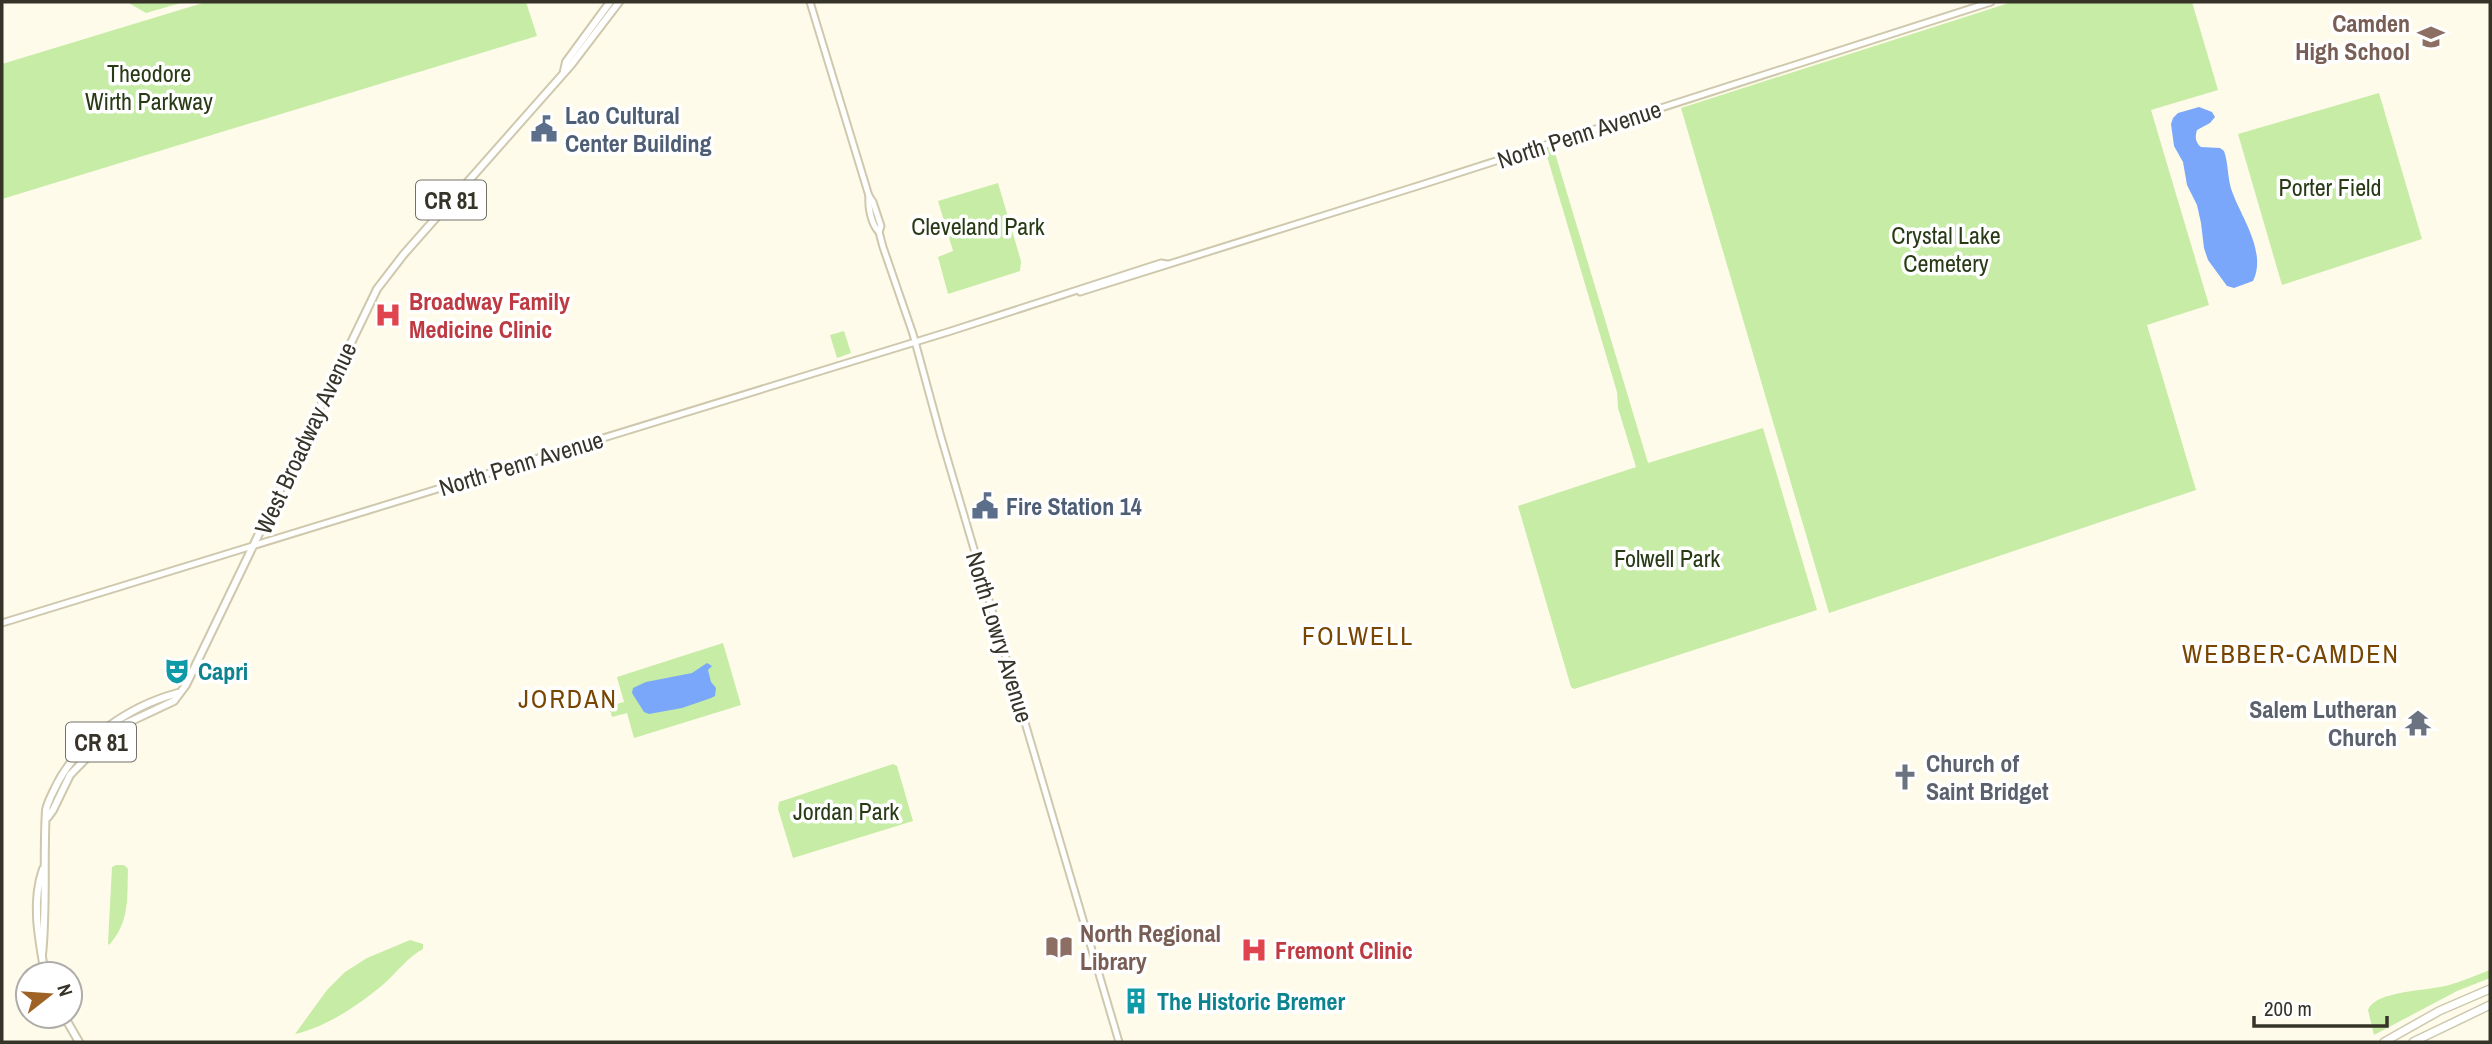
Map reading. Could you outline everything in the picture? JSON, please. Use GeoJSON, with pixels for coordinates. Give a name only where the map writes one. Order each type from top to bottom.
{"type":"FeatureCollection","features":[{"type":"Feature","properties":{"kind":"highway"},"geometry":{"type":"LineString","coordinates":[[2384,1042],[2439,1011],[2490,989]]}},
{"type":"Feature","properties":{"kind":"highway"},"geometry":{"type":"LineString","coordinates":[[2413,1042],[2490,1005]]}},
{"type":"Feature","properties":{"kind":"main road","name":"West Broadway Avenue"},"geometry":{"type":"LineString","coordinates":[[564,71],[566,62],[610,2]]}},
{"type":"Feature","properties":{"kind":"main road","name":"West Broadway Avenue"},"geometry":{"type":"LineString","coordinates":[[43,960],[46,886],[44,867],[48,817],[46,811],[64,772],[78,754],[122,718],[178,693],[192,676],[351,338],[377,289],[404,254],[571,65],[619,2]]}},
{"type":"Feature","properties":{"kind":"main road","name":"North Lowry Avenue"},"geometry":{"type":"LineString","coordinates":[[810,2],[869,196],[868,204],[875,228],[879,232],[915,342],[1119,1042]]}},
{"type":"Feature","properties":{"kind":"main road","name":"North Penn Avenue"},"geometry":{"type":"LineString","coordinates":[[2,623],[1421,186],[1991,2]]}},
{"type":"Feature","properties":{"kind":"green space"},"geometry":{"type":"Polygon","coordinates":[[[127,2],[184,2],[146,13],[127,2]]]}},
{"type":"Feature","properties":{"kind":"green space","name":"Theodore Wirth Parkway"},"geometry":{"type":"Polygon","coordinates":[[[206,2],[526,2],[537,36],[2,199],[2,64],[206,2]]]}},
{"type":"Feature","properties":{"kind":"green space","name":"Crystal Lake Cemetery"},"geometry":{"type":"Polygon","coordinates":[[[2012,2],[2192,2],[2218,90],[2151,110],[2209,305],[2147,325],[2196,490],[1829,613],[1681,108],[2012,2]]]}},
{"type":"Feature","properties":{"kind":"green space","name":"Porter Field"},"geometry":{"type":"Polygon","coordinates":[[[2379,93],[2422,239],[2282,285],[2238,134],[2379,93]]]}},
{"type":"Feature","properties":{"kind":"green space","name":"Folwell Park"},"geometry":{"type":"Polygon","coordinates":[[[1552,143],[1648,463],[1763,428],[1817,610],[1574,689],[1571,687],[1518,506],[1636,467],[1618,408],[1617,392],[1544,146],[1552,143]]]}},
{"type":"Feature","properties":{"kind":"green space","name":"Cleveland Park"},"geometry":{"type":"Polygon","coordinates":[[[998,183],[1021,261],[1020,271],[948,294],[938,257],[953,251],[938,201],[998,183]]]}},
{"type":"Feature","properties":{"kind":"green space"},"geometry":{"type":"Polygon","coordinates":[[[844,331],[851,353],[837,358],[830,335],[844,331]]]}},
{"type":"Feature","properties":{"kind":"green space"},"geometry":{"type":"Polygon","coordinates":[[[723,643],[741,705],[634,738],[627,713],[612,717],[609,706],[624,702],[617,677],[723,643]]]}},
{"type":"Feature","properties":{"kind":"green space","name":"Jordan Park"},"geometry":{"type":"Polygon","coordinates":[[[893,764],[897,766],[913,821],[793,858],[778,809],[779,802],[893,764]]]}},
{"type":"Feature","properties":{"kind":"green space"},"geometry":{"type":"Polygon","coordinates":[[[124,865],[128,869],[127,900],[121,928],[109,945],[112,867],[124,865]]]}},
{"type":"Feature","properties":{"kind":"green space"},"geometry":{"type":"Polygon","coordinates":[[[410,940],[423,944],[423,949],[377,990],[332,1020],[295,1034],[327,990],[345,972],[367,958],[410,940]]]}},
{"type":"Feature","properties":{"kind":"green space"},"geometry":{"type":"Polygon","coordinates":[[[2490,970],[2490,978],[2457,991],[2374,1035],[2368,1010],[2381,998],[2449,985],[2490,970]]]}},
{"type":"Feature","properties":{"kind":"water"},"geometry":{"type":"Polygon","coordinates":[[[2199,107],[2212,112],[2215,117],[2197,130],[2197,141],[2201,147],[2220,148],[2224,151],[2231,189],[2255,247],[2257,270],[2253,281],[2234,288],[2227,286],[2208,260],[2197,205],[2187,185],[2183,162],[2174,146],[2171,124],[2173,118],[2178,113],[2199,107]]]}},
{"type":"Feature","properties":{"kind":"water"},"geometry":{"type":"Polygon","coordinates":[[[707,663],[712,666],[708,670],[711,682],[716,688],[715,696],[711,698],[682,708],[649,714],[644,712],[632,693],[633,688],[646,682],[692,673],[707,663]]]}},
{"type":"Feature","properties":{"kind":"place","name":"Camden High School"},"geometry":{"type":"Point","coordinates":[2431,37]}},
{"type":"Feature","properties":{"kind":"place","name":"Lao Cultural Center Building"},"geometry":{"type":"Point","coordinates":[544,129]}},
{"type":"Feature","properties":{"kind":"place","name":"Broadway Family Medicine Clinic"},"geometry":{"type":"Point","coordinates":[388,315]}},
{"type":"Feature","properties":{"kind":"place","name":"Fire Station 14"},"geometry":{"type":"Point","coordinates":[985,506]}},
{"type":"Feature","properties":{"kind":"place","name":"Capri"},"geometry":{"type":"Point","coordinates":[177,671]}},
{"type":"Feature","properties":{"kind":"place","name":"Salem Lutheran Church"},"geometry":{"type":"Point","coordinates":[2418,723]}},
{"type":"Feature","properties":{"kind":"place","name":"Church of Saint Bridget"},"geometry":{"type":"Point","coordinates":[1905,777]}},
{"type":"Feature","properties":{"kind":"place","name":"North Regional Library"},"geometry":{"type":"Point","coordinates":[1059,947]}},
{"type":"Feature","properties":{"kind":"place","name":"Fremont Clinic"},"geometry":{"type":"Point","coordinates":[1254,950]}},
{"type":"Feature","properties":{"kind":"place","name":"The Historic Bremer"},"geometry":{"type":"Point","coordinates":[1136,1001]}},
{"type":"Feature","properties":{"kind":"district","name":"FOLWELL"},"geometry":{"type":"Point","coordinates":[1358,635]}},
{"type":"Feature","properties":{"kind":"district","name":"WEBBER-CAMDEN"},"geometry":{"type":"Point","coordinates":[2291,653]}},
{"type":"Feature","properties":{"kind":"district","name":"JORDAN"},"geometry":{"type":"Point","coordinates":[568,698]}}]}
